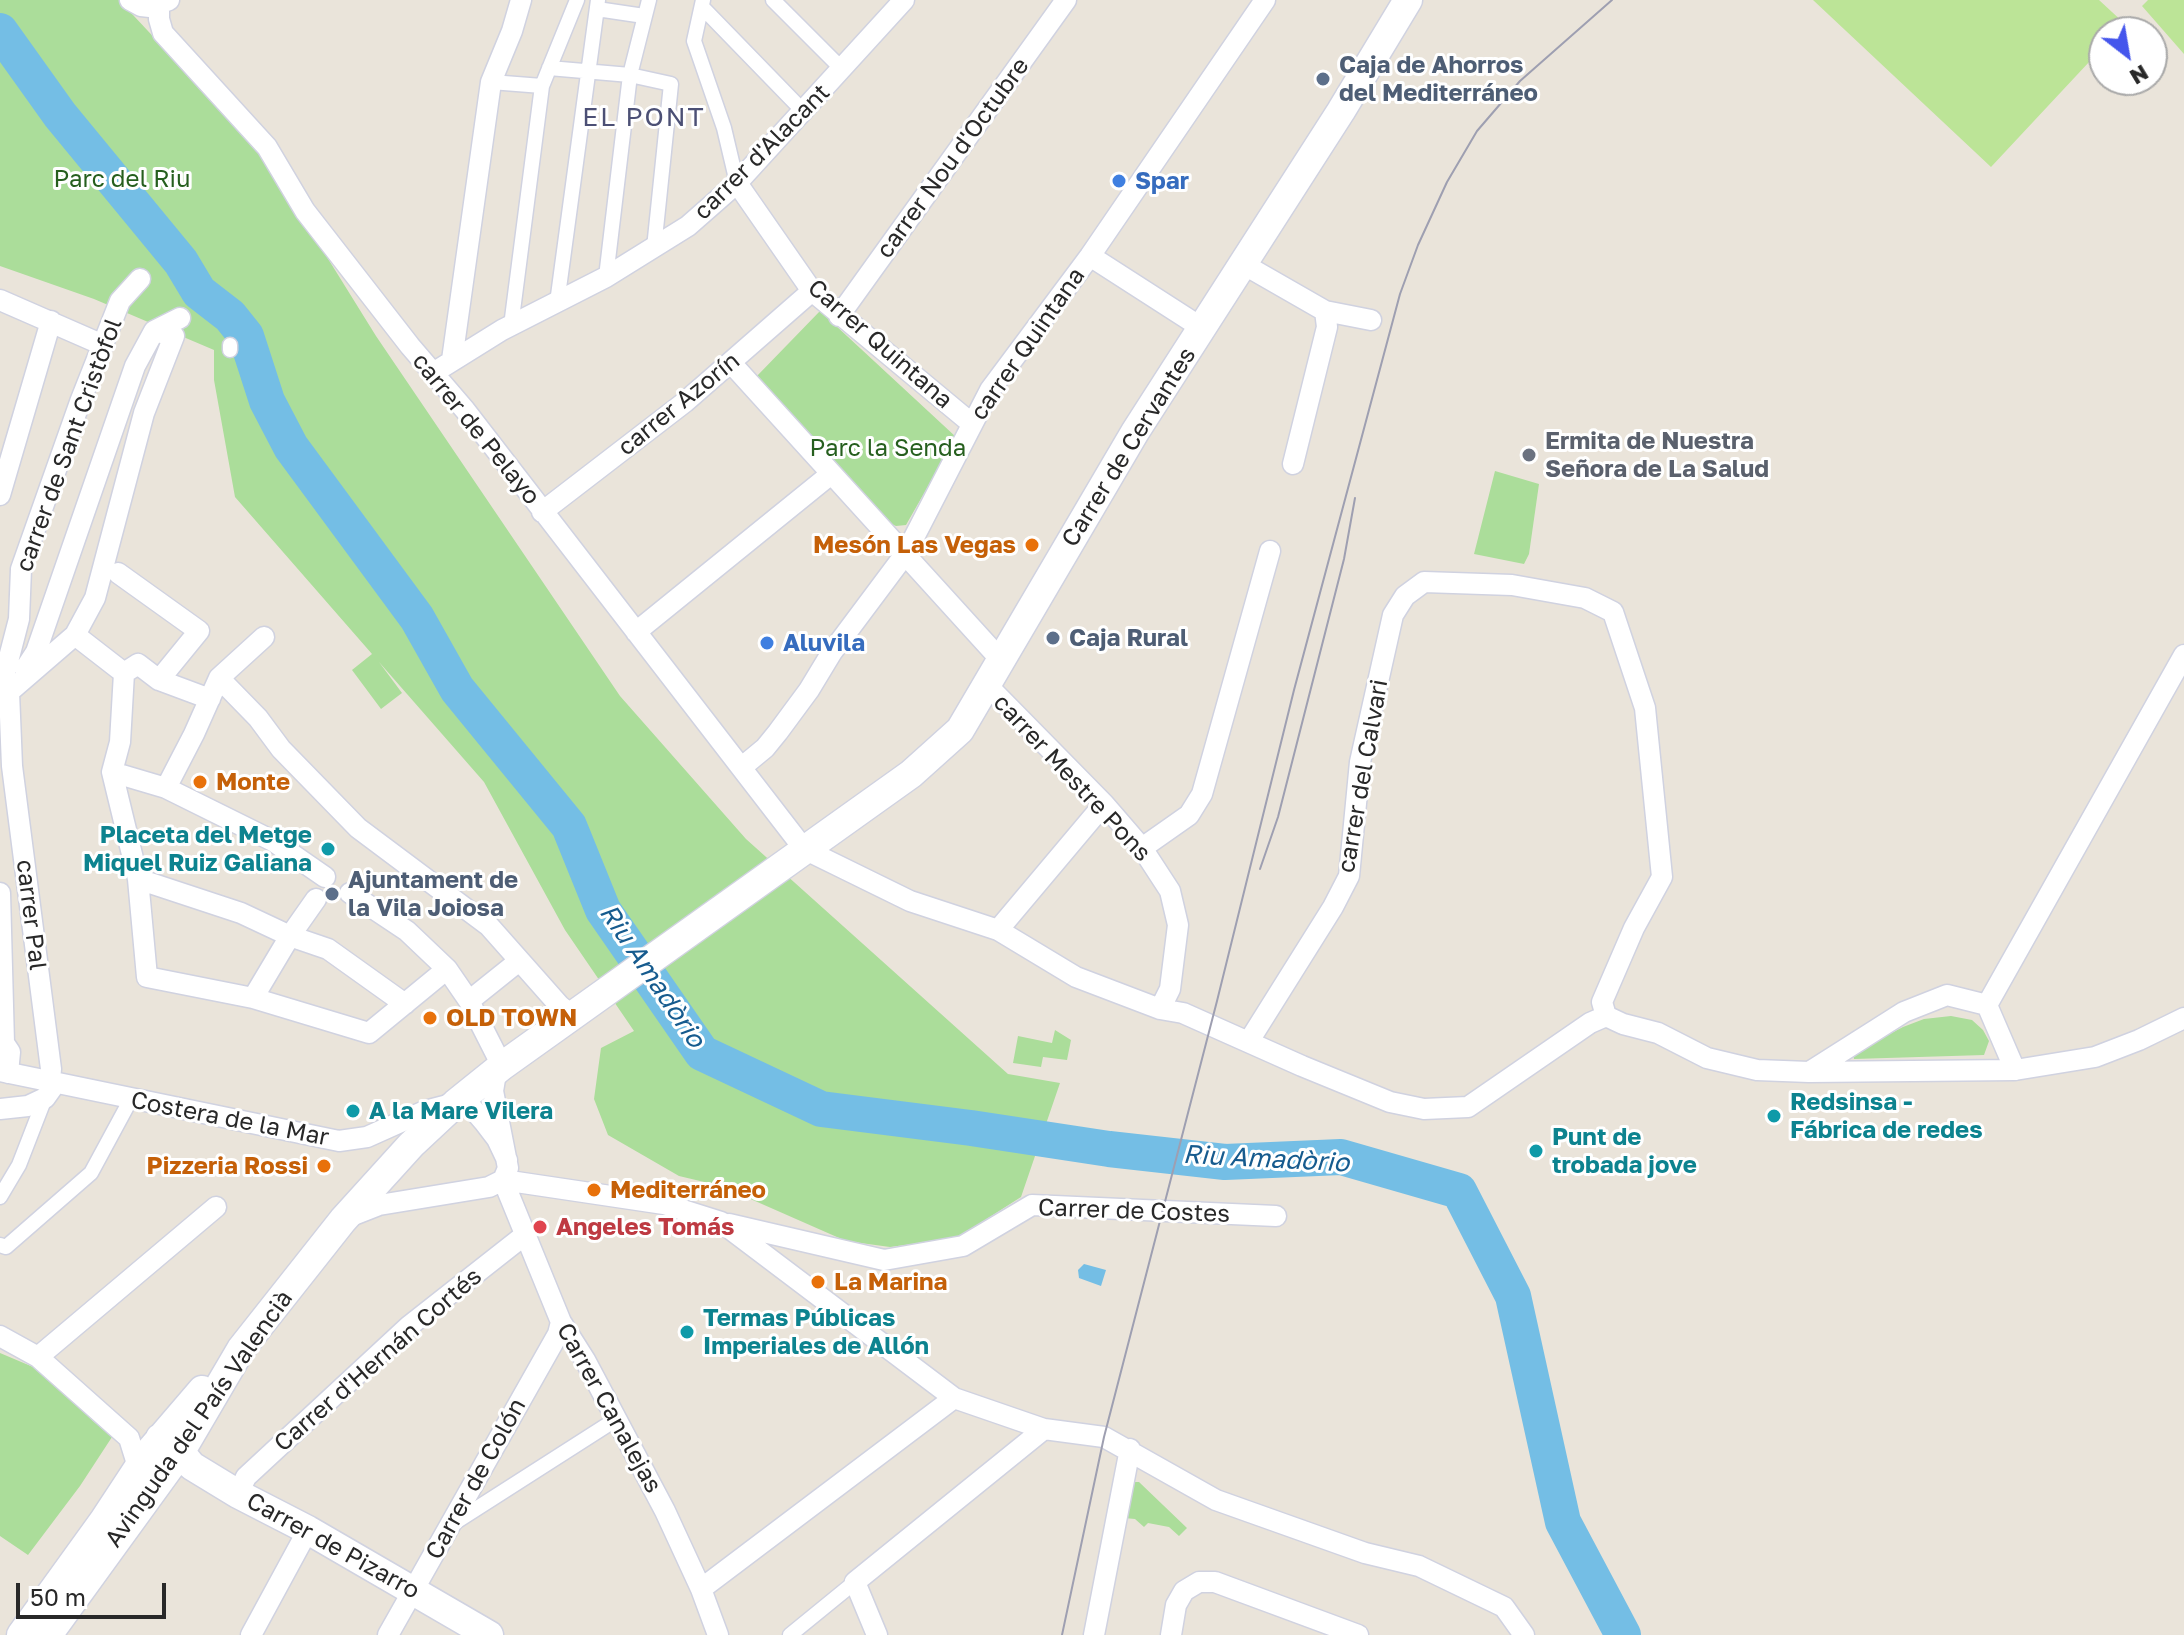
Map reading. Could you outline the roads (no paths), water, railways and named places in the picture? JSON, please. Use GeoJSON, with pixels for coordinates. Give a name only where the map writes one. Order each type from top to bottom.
{"type":"FeatureCollection","features":[{"type":"Feature","properties":{"kind":"main road","name":"Carrer de Cervantes"},"geometry":{"type":"LineString","coordinates":[[804,849],[925,764],[950,742],[969,717],[1000,659],[1135,432],[1243,264],[1400,3]]}},
{"type":"Feature","properties":{"kind":"main road","name":"Avinguda del País Valencià"},"geometry":{"type":"LineString","coordinates":[[48,1635],[170,1446],[241,1349],[343,1220],[411,1145],[502,1066],[804,849]]}},
{"type":"Feature","properties":{"kind":"main road","name":"Carrer de Pizarro"},"geometry":{"type":"LineString","coordinates":[[170,1446],[192,1466],[238,1494],[308,1530],[489,1635]]}},
{"type":"Feature","properties":{"kind":"main road"},"geometry":{"type":"LineString","coordinates":[[21,1635],[138,1467],[170,1446]]}},
{"type":"Feature","properties":{"kind":"street"},"geometry":{"type":"LineString","coordinates":[[130,0],[141,6],[164,3]]}},
{"type":"Feature","properties":{"kind":"street"},"geometry":{"type":"LineString","coordinates":[[452,360],[491,82],[521,0]]}},
{"type":"Feature","properties":{"kind":"street"},"geometry":{"type":"LineString","coordinates":[[511,326],[542,86],[577,0]]}},
{"type":"Feature","properties":{"kind":"street"},"geometry":{"type":"LineString","coordinates":[[606,277],[630,75],[649,0]]}},
{"type":"Feature","properties":{"kind":"street"},"geometry":{"type":"LineString","coordinates":[[773,0],[843,70]]}},
{"type":"Feature","properties":{"kind":"street","name":"carrer d'Alacant"},"geometry":{"type":"LineString","coordinates":[[433,373],[511,326],[606,277],[688,226],[737,183],[904,0]]}},
{"type":"Feature","properties":{"kind":"street","name":"carrer Nou d'Octubre"},"geometry":{"type":"LineString","coordinates":[[839,316],[1066,0]]}},
{"type":"Feature","properties":{"kind":"street","name":"carrer Quintana"},"geometry":{"type":"LineString","coordinates":[[742,767],[765,748],[778,732],[832,652],[906,553],[990,390],[1090,256],[1265,0]]}},
{"type":"Feature","properties":{"kind":"street","name":"carrer de Pelayo"},"geometry":{"type":"LineString","coordinates":[[164,3],[163,33],[267,147],[305,211],[465,410],[804,849]]}},
{"type":"Feature","properties":{"kind":"street"},"geometry":{"type":"LineString","coordinates":[[557,303],[598,4],[644,16]]}},
{"type":"Feature","properties":{"kind":"street"},"geometry":{"type":"LineString","coordinates":[[702,4],[804,112]]}},
{"type":"Feature","properties":{"kind":"street"},"geometry":{"type":"LineString","coordinates":[[702,4],[694,41],[724,128],[737,183]]}},
{"type":"Feature","properties":{"kind":"street"},"geometry":{"type":"LineString","coordinates":[[549,68],[630,75],[671,84],[654,248]]}},
{"type":"Feature","properties":{"kind":"street"},"geometry":{"type":"LineString","coordinates":[[491,82],[542,86]]}},
{"type":"Feature","properties":{"kind":"street","name":"Carrer Quintana"},"geometry":{"type":"LineString","coordinates":[[737,183],[812,291],[971,423]]}},
{"type":"Feature","properties":{"kind":"street"},"geometry":{"type":"LineString","coordinates":[[1090,256],[1202,328]]}},
{"type":"Feature","properties":{"kind":"street"},"geometry":{"type":"LineString","coordinates":[[1243,264],[1325,311],[1371,320]]}},
{"type":"Feature","properties":{"kind":"street","name":"carrer de Sant Cristòfol"},"geometry":{"type":"LineString","coordinates":[[3,700],[4,677],[19,619],[21,569],[80,402],[120,301],[140,279]]}},
{"type":"Feature","properties":{"kind":"street","name":"carrer Azorín"},"geometry":{"type":"LineString","coordinates":[[542,512],[732,364],[812,291]]}},
{"type":"Feature","properties":{"kind":"street"},"geometry":{"type":"LineString","coordinates":[[0,300],[103,345]]}},
{"type":"Feature","properties":{"kind":"street"},"geometry":{"type":"LineString","coordinates":[[1293,464],[1327,327],[1325,311]]}},
{"type":"Feature","properties":{"kind":"street"},"geometry":{"type":"LineString","coordinates":[[3,700],[36,652],[135,366],[154,331],[180,318]]}},
{"type":"Feature","properties":{"kind":"street"},"geometry":{"type":"LineString","coordinates":[[0,495],[51,321]]}},
{"type":"Feature","properties":{"kind":"street"},"geometry":{"type":"LineString","coordinates":[[3,700],[75,635],[95,598],[144,413],[174,336],[154,331]]}},
{"type":"Feature","properties":{"kind":"street"},"geometry":{"type":"LineString","coordinates":[[732,364],[1000,659]]}},
{"type":"Feature","properties":{"kind":"street"},"geometry":{"type":"LineString","coordinates":[[636,632],[831,474]]}},
{"type":"Feature","properties":{"kind":"street"},"geometry":{"type":"LineString","coordinates":[[1142,848],[1189,815],[1202,794],[1270,551]]}},
{"type":"Feature","properties":{"kind":"street"},"geometry":{"type":"LineString","coordinates":[[118,573],[199,631],[159,680]]}},
{"type":"Feature","properties":{"kind":"street","name":"carrer del Calvari"},"geometry":{"type":"LineString","coordinates":[[1249,1041],[1349,876],[1360,762],[1393,615],[1405,596],[1424,582],[1512,585],[1585,598],[1613,612],[1645,708],[1662,877],[1634,928],[1602,1002],[1606,1016]]}},
{"type":"Feature","properties":{"kind":"street"},"geometry":{"type":"LineString","coordinates":[[75,635],[124,673]]}},
{"type":"Feature","properties":{"kind":"street"},"geometry":{"type":"LineString","coordinates":[[166,788],[219,678],[264,637]]}},
{"type":"Feature","properties":{"kind":"street"},"geometry":{"type":"LineString","coordinates":[[1987,1005],[2184,655]]}},
{"type":"Feature","properties":{"kind":"street"},"geometry":{"type":"LineString","coordinates":[[124,673],[138,664],[159,680],[210,699]]}},
{"type":"Feature","properties":{"kind":"street"},"geometry":{"type":"LineString","coordinates":[[124,673],[120,742],[112,772],[138,879],[147,977],[253,998],[369,1033],[447,969]]}},
{"type":"Feature","properties":{"kind":"street"},"geometry":{"type":"LineString","coordinates":[[219,678],[258,718],[290,759],[358,828],[489,926],[519,961],[575,1013]]}},
{"type":"Feature","properties":{"kind":"street","name":"carrer Mestre Pons"},"geometry":{"type":"LineString","coordinates":[[986,684],[1104,804],[1142,848],[1170,891],[1178,925],[1170,989],[1160,1009]]}},
{"type":"Feature","properties":{"kind":"street","name":"carrer Pal"},"geometry":{"type":"LineString","coordinates":[[3,700],[51,1069],[50,1088]]}},
{"type":"Feature","properties":{"kind":"street"},"geometry":{"type":"LineString","coordinates":[[112,772],[166,788],[273,841],[325,877]]}},
{"type":"Feature","properties":{"kind":"street"},"geometry":{"type":"LineString","coordinates":[[998,930],[1104,804]]}},
{"type":"Feature","properties":{"kind":"street"},"geometry":{"type":"LineString","coordinates":[[804,849],[910,901],[998,930],[1076,977],[1160,1009],[1183,1013],[1390,1102],[1424,1109],[1468,1107],[1590,1023],[1606,1016],[1658,1033],[1707,1058],[1757,1070],[1809,1072],[2015,1070],[2095,1057],[2184,1018]]}},
{"type":"Feature","properties":{"kind":"street"},"geometry":{"type":"LineString","coordinates":[[138,879],[241,913],[290,936],[328,949],[405,1004]]}},
{"type":"Feature","properties":{"kind":"street"},"geometry":{"type":"LineString","coordinates":[[0,893],[4,1043],[10,1052],[4,1072]]}},
{"type":"Feature","properties":{"kind":"street"},"geometry":{"type":"LineString","coordinates":[[350,893],[407,931],[447,969],[469,1001],[502,1066],[493,1091],[505,1170]]}},
{"type":"Feature","properties":{"kind":"street"},"geometry":{"type":"LineString","coordinates":[[253,998],[316,899]]}},
{"type":"Feature","properties":{"kind":"street"},"geometry":{"type":"LineString","coordinates":[[469,1001],[519,961]]}},
{"type":"Feature","properties":{"kind":"street"},"geometry":{"type":"LineString","coordinates":[[1809,1072],[1904,1012],[1947,995],[1987,1005]]}},
{"type":"Feature","properties":{"kind":"street"},"geometry":{"type":"LineString","coordinates":[[1987,1005],[2015,1070]]}},
{"type":"Feature","properties":{"kind":"street","name":"Costera de la Mar"},"geometry":{"type":"LineString","coordinates":[[4,1072],[50,1088],[131,1099],[339,1141],[367,1137],[425,1111],[456,1103]]}},
{"type":"Feature","properties":{"kind":"street"},"geometry":{"type":"LineString","coordinates":[[0,1109],[28,1106],[50,1088]]}},
{"type":"Feature","properties":{"kind":"street"},"geometry":{"type":"LineString","coordinates":[[0,1197],[19,1165],[50,1088]]}},
{"type":"Feature","properties":{"kind":"street"},"geometry":{"type":"LineString","coordinates":[[0,1245],[6,1247],[91,1173],[131,1099]]}},
{"type":"Feature","properties":{"kind":"street"},"geometry":{"type":"LineString","coordinates":[[456,1103],[473,1109],[497,1139],[505,1170]]}},
{"type":"Feature","properties":{"kind":"street"},"geometry":{"type":"LineString","coordinates":[[343,1220],[379,1205],[482,1188],[505,1170]]}},
{"type":"Feature","properties":{"kind":"street","name":"Carrer de Costes"},"geometry":{"type":"LineString","coordinates":[[505,1170],[664,1204],[721,1222],[884,1260],[963,1246],[1032,1205],[1276,1216]]}},
{"type":"Feature","properties":{"kind":"street","name":"Carrer Canalejas"},"geometry":{"type":"LineString","coordinates":[[505,1170],[526,1234],[561,1322],[580,1351],[665,1511],[701,1589],[718,1635]]}},
{"type":"Feature","properties":{"kind":"street"},"geometry":{"type":"LineString","coordinates":[[38,1357],[216,1207]]}},
{"type":"Feature","properties":{"kind":"street"},"geometry":{"type":"LineString","coordinates":[[721,1222],[954,1398],[1044,1429],[1104,1437],[1216,1500],[1365,1553],[1419,1566],[1504,1607],[1524,1635]]}},
{"type":"Feature","properties":{"kind":"street","name":"Carrer d'Hernán Cortés"},"geometry":{"type":"LineString","coordinates":[[238,1494],[246,1477],[409,1326],[526,1234]]}},
{"type":"Feature","properties":{"kind":"street","name":"Carrer de Colón"},"geometry":{"type":"LineString","coordinates":[[388,1635],[558,1334],[561,1322]]}},
{"type":"Feature","properties":{"kind":"street"},"geometry":{"type":"LineString","coordinates":[[0,1336],[38,1357],[129,1438],[170,1446]]}},
{"type":"Feature","properties":{"kind":"street"},"geometry":{"type":"LineString","coordinates":[[701,1589],[954,1398]]}},
{"type":"Feature","properties":{"kind":"street"},"geometry":{"type":"LineString","coordinates":[[449,1527],[615,1420]]}},
{"type":"Feature","properties":{"kind":"street"},"geometry":{"type":"LineString","coordinates":[[790,1635],[1044,1429]]}},
{"type":"Feature","properties":{"kind":"street"},"geometry":{"type":"LineString","coordinates":[[129,1438],[138,1467]]}},
{"type":"Feature","properties":{"kind":"street"},"geometry":{"type":"LineString","coordinates":[[1094,1635],[1130,1449]]}},
{"type":"Feature","properties":{"kind":"street"},"geometry":{"type":"LineString","coordinates":[[251,1635],[308,1530]]}},
{"type":"Feature","properties":{"kind":"street"},"geometry":{"type":"LineString","coordinates":[[855,1582],[877,1635]]}},
{"type":"Feature","properties":{"kind":"street"},"geometry":{"type":"LineString","coordinates":[[1171,1635],[1180,1598],[1184,1591],[1199,1582],[1215,1582],[1336,1631],[1358,1635]]}},
{"type":"Feature","properties":{"kind":"water"},"geometry":{"type":"Polygon","coordinates":[[[1084,1264],[1106,1270],[1101,1286],[1079,1278],[1078,1270],[1084,1264]]]}},
{"type":"Feature","properties":{"kind":"waterway","name":"Riu Amadòrio"},"geometry":{"type":"LineString","coordinates":[[0,31],[60,115],[181,262],[199,292],[230,316],[246,336],[267,401],[291,447],[417,618],[457,689],[569,826],[603,910],[702,1053],[821,1109],[1225,1162],[1341,1157],[1459,1191],[1513,1296],[1563,1522],[1623,1635]]}},
{"type":"Feature","properties":{"kind":"tram line"},"geometry":{"type":"LineString","coordinates":[[1062,1635],[1104,1437],[1294,690],[1400,294],[1447,182],[1477,131],[1520,81],[1612,0]]}},
{"type":"Feature","properties":{"kind":"tram line"},"geometry":{"type":"LineString","coordinates":[[1260,869],[1278,817],[1344,559],[1355,498]]}},
{"type":"Feature","properties":{"kind":"place","name":"Caja de Ahorros del Mediterráneo"},"geometry":{"type":"Point","coordinates":[1323,79]}},
{"type":"Feature","properties":{"kind":"place","name":"Spar"},"geometry":{"type":"Point","coordinates":[1119,181]}},
{"type":"Feature","properties":{"kind":"place","name":"Ermita de Nuestra Señora de La Salud"},"geometry":{"type":"Point","coordinates":[1529,455]}},
{"type":"Feature","properties":{"kind":"place","name":"Mesón Las Vegas"},"geometry":{"type":"Point","coordinates":[1032,545]}},
{"type":"Feature","properties":{"kind":"place","name":"Caja Rural"},"geometry":{"type":"Point","coordinates":[1053,638]}},
{"type":"Feature","properties":{"kind":"place","name":"Aluvila"},"geometry":{"type":"Point","coordinates":[767,643]}},
{"type":"Feature","properties":{"kind":"place","name":"Monte"},"geometry":{"type":"Point","coordinates":[200,782]}},
{"type":"Feature","properties":{"kind":"place","name":"Placeta del Metge Miquel Ruiz Galiana"},"geometry":{"type":"Point","coordinates":[328,849]}},
{"type":"Feature","properties":{"kind":"place","name":"Ajuntament de la Vila Joiosa"},"geometry":{"type":"Point","coordinates":[332,894]}},
{"type":"Feature","properties":{"kind":"place","name":"OLD TOWN"},"geometry":{"type":"Point","coordinates":[430,1018]}},
{"type":"Feature","properties":{"kind":"place","name":"A la Mare Vilera"},"geometry":{"type":"Point","coordinates":[353,1111]}},
{"type":"Feature","properties":{"kind":"place","name":"Redsinsa - Fábrica de redes"},"geometry":{"type":"Point","coordinates":[1774,1116]}},
{"type":"Feature","properties":{"kind":"place","name":"Punt de trobada jove"},"geometry":{"type":"Point","coordinates":[1536,1151]}},
{"type":"Feature","properties":{"kind":"place","name":"Pizzeria Rossi"},"geometry":{"type":"Point","coordinates":[324,1166]}},
{"type":"Feature","properties":{"kind":"place","name":"Mediterráneo"},"geometry":{"type":"Point","coordinates":[594,1190]}},
{"type":"Feature","properties":{"kind":"place","name":"Angeles Tomás"},"geometry":{"type":"Point","coordinates":[540,1227]}},
{"type":"Feature","properties":{"kind":"place","name":"La Marina"},"geometry":{"type":"Point","coordinates":[818,1282]}},
{"type":"Feature","properties":{"kind":"place","name":"Termas Públicas Imperiales de Allón"},"geometry":{"type":"Point","coordinates":[687,1332]}},
{"type":"Feature","properties":{"kind":"district","name":"EL PONT"},"geometry":{"type":"Point","coordinates":[644,118]}},
{"type":"Feature","properties":{"kind":"park label","name":"Parc del Riu"},"geometry":{"type":"Point","coordinates":[122,179]}},
{"type":"Feature","properties":{"kind":"park label","name":"Parc la Senda"},"geometry":{"type":"Point","coordinates":[888,448]}}]}
